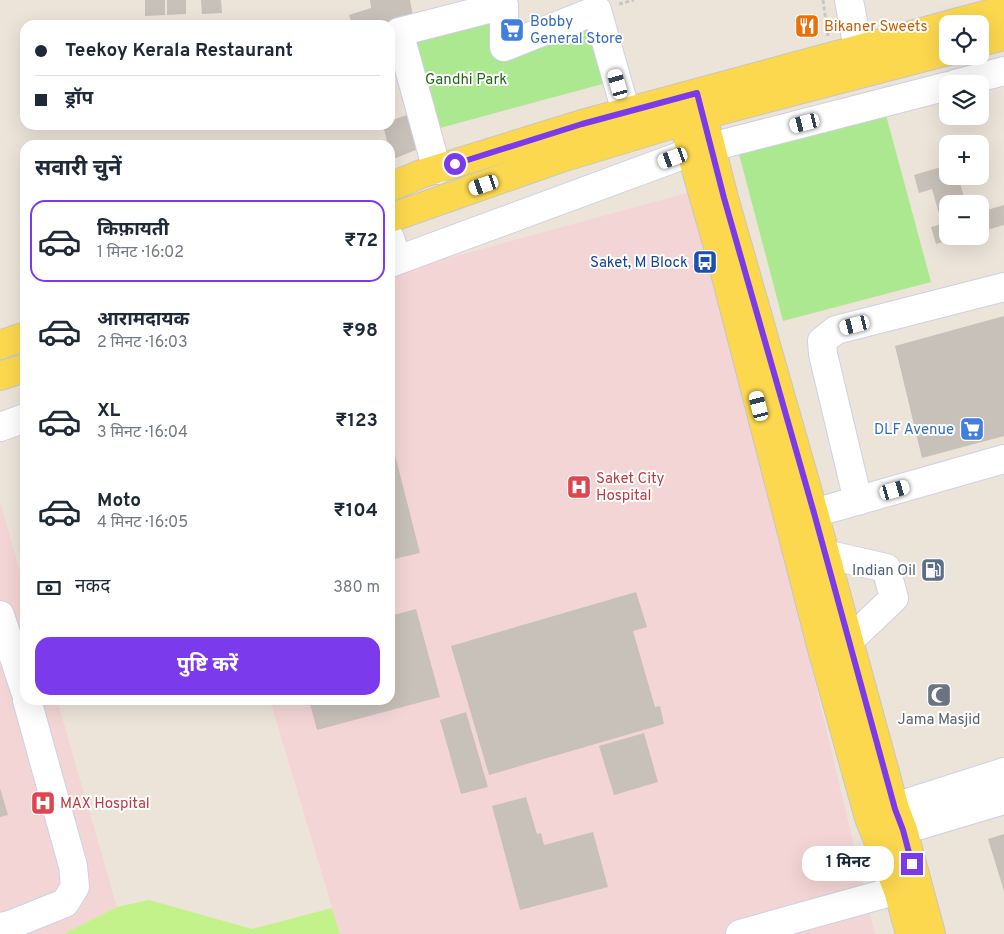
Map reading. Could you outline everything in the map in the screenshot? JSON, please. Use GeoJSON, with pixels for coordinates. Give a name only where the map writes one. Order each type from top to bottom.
{"type":"FeatureCollection","features":[{"type":"Feature","properties":{"kind":"main road"},"geometry":{"type":"LineString","coordinates":[[985,15],[1004,10]]}},
{"type":"Feature","properties":{"kind":"main road"},"geometry":{"type":"LineString","coordinates":[[395,216],[558,159],[690,106],[830,56],[939,27]]}},
{"type":"Feature","properties":{"kind":"main road"},"geometry":{"type":"LineString","coordinates":[[989,40],[1004,36]]}},
{"type":"Feature","properties":{"kind":"main road"},"geometry":{"type":"LineString","coordinates":[[395,185],[582,124],[626,112],[690,106],[939,53]]}},
{"type":"Feature","properties":{"kind":"main road"},"geometry":{"type":"LineString","coordinates":[[690,106],[730,256],[822,649],[869,818],[898,890],[910,934]]}},
{"type":"Feature","properties":{"kind":"main road"},"geometry":{"type":"LineString","coordinates":[[730,256],[814,513],[931,934]]}},
{"type":"Feature","properties":{"kind":"main road"},"geometry":{"type":"LineString","coordinates":[[0,345],[20,338]]}},
{"type":"Feature","properties":{"kind":"main road"},"geometry":{"type":"LineString","coordinates":[[0,376],[20,370]]}},
{"type":"Feature","properties":{"kind":"main road"},"geometry":{"type":"LineString","coordinates":[[869,818],[899,819]]}},
{"type":"Feature","properties":{"kind":"street"},"geometry":{"type":"LineString","coordinates":[[849,0],[858,49]]}},
{"type":"Feature","properties":{"kind":"street"},"geometry":{"type":"LineString","coordinates":[[437,170],[399,32],[504,2],[504,47],[597,10],[626,112]]}},
{"type":"Feature","properties":{"kind":"street"},"geometry":{"type":"LineString","coordinates":[[989,75],[1004,71]]}},
{"type":"Feature","properties":{"kind":"street"},"geometry":{"type":"LineString","coordinates":[[395,253],[701,149],[939,88]]}},
{"type":"Feature","properties":{"kind":"street"},"geometry":{"type":"LineString","coordinates":[[858,501],[823,354],[822,341],[836,330],[1004,287]]}},
{"type":"Feature","properties":{"kind":"street"},"geometry":{"type":"LineString","coordinates":[[0,427],[20,420]]}},
{"type":"Feature","properties":{"kind":"street"},"geometry":{"type":"LineString","coordinates":[[814,513],[1004,459]]}},
{"type":"Feature","properties":{"kind":"street"},"geometry":{"type":"LineString","coordinates":[[825,554],[886,568],[894,598],[849,641]]}},
{"type":"Feature","properties":{"kind":"street"},"geometry":{"type":"LineString","coordinates":[[0,615],[20,676]]}},
{"type":"Feature","properties":{"kind":"street"},"geometry":{"type":"LineString","coordinates":[[0,927],[10,926],[65,903],[75,887],[73,866],[29,705]]}},
{"type":"Feature","properties":{"kind":"street"},"geometry":{"type":"LineString","coordinates":[[1004,772],[904,804],[899,819],[1004,800]]}},
{"type":"Feature","properties":{"kind":"street"},"geometry":{"type":"LineString","coordinates":[[740,934],[898,890]]}},
{"type":"Feature","properties":{"kind":"path"},"geometry":{"type":"LineString","coordinates":[[822,0],[830,56]]}},
{"type":"Feature","properties":{"kind":"shaded area","name":"Saket City Hospital"},"geometry":{"type":"Polygon","coordinates":[[[698,190],[875,934],[340,934],[271,705],[395,705],[395,273],[698,190]]]}},
{"type":"Feature","properties":{"kind":"shaded area","name":"MAX Hospital"},"geometry":{"type":"Polygon","coordinates":[[[0,502],[20,572],[20,705],[58,705],[117,907],[63,934],[0,934],[0,502]]]}},
{"type":"Feature","properties":{"kind":"green space","name":"Gandhi Park"},"geometry":{"type":"Polygon","coordinates":[[[488,19],[498,56],[592,21],[610,82],[440,128],[414,38],[488,19]]]}},
{"type":"Feature","properties":{"kind":"green space"},"geometry":{"type":"Polygon","coordinates":[[[886,115],[931,282],[783,321],[739,154],[886,115]]]}},
{"type":"Feature","properties":{"kind":"green space"},"geometry":{"type":"Polygon","coordinates":[[[149,900],[252,929],[332,908],[340,934],[63,934],[117,907],[149,900]]]}},
{"type":"Feature","properties":{"kind":"building"},"geometry":{"type":"Polygon","coordinates":[[[145,0],[165,0],[165,15],[145,16],[145,0]]]}},
{"type":"Feature","properties":{"kind":"building"},"geometry":{"type":"Polygon","coordinates":[[[167,0],[186,0],[186,14],[167,15],[167,0]]]}},
{"type":"Feature","properties":{"kind":"building"},"geometry":{"type":"Polygon","coordinates":[[[201,0],[221,0],[222,13],[202,14],[201,0]]]}},
{"type":"Feature","properties":{"kind":"building"},"geometry":{"type":"Polygon","coordinates":[[[370,0],[410,0],[413,16],[395,23],[395,20],[350,20],[349,15],[371,8],[370,0]]]}},
{"type":"Feature","properties":{"kind":"building"},"geometry":{"type":"Polygon","coordinates":[[[412,113],[423,147],[395,158],[395,140],[387,140],[384,130],[395,130],[395,119],[412,113]]]}},
{"type":"Feature","properties":{"kind":"building"},"geometry":{"type":"Polygon","coordinates":[[[939,168],[939,185],[961,185],[963,195],[939,195],[939,214],[932,189],[919,193],[914,175],[939,168]]]}},
{"type":"Feature","properties":{"kind":"building"},"geometry":{"type":"Polygon","coordinates":[[[1004,205],[1004,225],[989,229],[989,209],[1004,205]]]}},
{"type":"Feature","properties":{"kind":"building"},"geometry":{"type":"Polygon","coordinates":[[[939,225],[939,243],[936,244],[931,227],[939,225]]]}},
{"type":"Feature","properties":{"kind":"building"},"geometry":{"type":"Polygon","coordinates":[[[1004,316],[1004,436],[922,458],[895,346],[1004,316]]]}},
{"type":"Feature","properties":{"kind":"building"},"geometry":{"type":"Polygon","coordinates":[[[395,455],[420,553],[395,559],[395,455]]]}},
{"type":"Feature","properties":{"kind":"building"},"geometry":{"type":"Polygon","coordinates":[[[636,592],[647,627],[633,631],[655,707],[660,706],[664,724],[489,775],[451,646],[636,592]]]}},
{"type":"Feature","properties":{"kind":"building"},"geometry":{"type":"Polygon","coordinates":[[[416,609],[440,697],[317,730],[310,705],[395,705],[395,615],[416,609]]]}},
{"type":"Feature","properties":{"kind":"building"},"geometry":{"type":"Polygon","coordinates":[[[466,712],[488,787],[461,794],[440,720],[466,712]]]}},
{"type":"Feature","properties":{"kind":"building"},"geometry":{"type":"Polygon","coordinates":[[[644,733],[658,782],[614,795],[599,746],[644,733]]]}},
{"type":"Feature","properties":{"kind":"building"},"geometry":{"type":"Polygon","coordinates":[[[0,788],[8,815],[0,817],[0,788]]]}},
{"type":"Feature","properties":{"kind":"building"},"geometry":{"type":"Polygon","coordinates":[[[526,797],[537,834],[541,833],[544,845],[593,832],[608,887],[520,910],[492,806],[526,797]]]}},
{"type":"Feature","properties":{"kind":"building"},"geometry":{"type":"Polygon","coordinates":[[[1004,834],[1004,891],[988,839],[1004,834]]]}},
{"type":"Feature","properties":{"kind":"place","name":"Bikaner Sweets"},"geometry":{"type":"Point","coordinates":[807,26]}},
{"type":"Feature","properties":{"kind":"place","name":"Bobby General Store"},"geometry":{"type":"Point","coordinates":[512,30]}},
{"type":"Feature","properties":{"kind":"place","name":"Saket, M Block"},"geometry":{"type":"Point","coordinates":[705,262]}},
{"type":"Feature","properties":{"kind":"place","name":"DLF Avenue"},"geometry":{"type":"Point","coordinates":[972,429]}},
{"type":"Feature","properties":{"kind":"place","name":"Saket City Hospital"},"geometry":{"type":"Point","coordinates":[579,487]}},
{"type":"Feature","properties":{"kind":"place","name":"Indian Oil"},"geometry":{"type":"Point","coordinates":[933,570]}},
{"type":"Feature","properties":{"kind":"place","name":"Jama Masjid"},"geometry":{"type":"Point","coordinates":[939,695]}},
{"type":"Feature","properties":{"kind":"place","name":"MAX Hospital"},"geometry":{"type":"Point","coordinates":[43,803]}},
{"type":"Feature","properties":{"kind":"route"},"geometry":{"type":"LineString","coordinates":[[455,164],[582,124],[697,93],[724,198],[912,864]]}}]}
